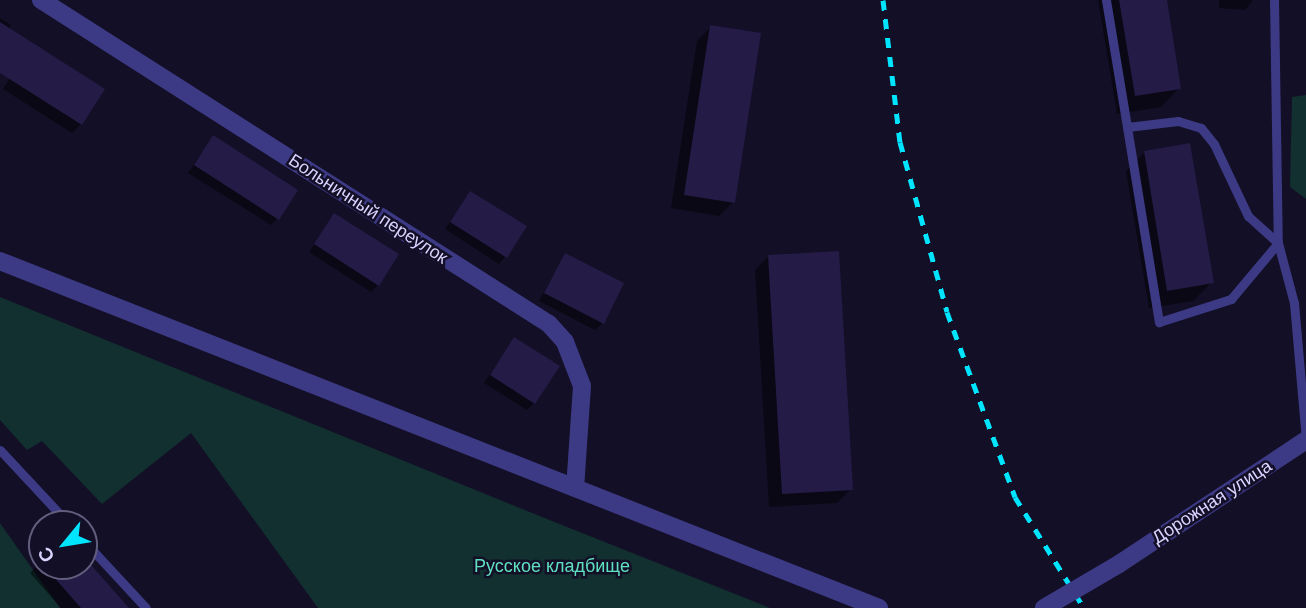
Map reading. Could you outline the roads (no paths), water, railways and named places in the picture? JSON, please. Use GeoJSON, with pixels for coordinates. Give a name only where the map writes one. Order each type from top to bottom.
{"type":"FeatureCollection","features":[{"type":"Feature","properties":{"kind":"street","name":"Больничный переулок"},"geometry":{"type":"LineString","coordinates":[[41,0],[549,324],[565,342],[582,386],[575,488]]}},
{"type":"Feature","properties":{"kind":"street"},"geometry":{"type":"LineString","coordinates":[[0,261],[879,608]]}},
{"type":"Feature","properties":{"kind":"street","name":"Дорожная улица"},"geometry":{"type":"LineString","coordinates":[[1044,608],[1119,564],[1306,441]]}},
{"type":"Feature","properties":{"kind":"lane"},"geometry":{"type":"LineString","coordinates":[[1106,0],[1159,323],[1231,299],[1278,243]]}},
{"type":"Feature","properties":{"kind":"lane"},"geometry":{"type":"LineString","coordinates":[[1274,0],[1278,243],[1294,303],[1306,441]]}},
{"type":"Feature","properties":{"kind":"lane"},"geometry":{"type":"LineString","coordinates":[[1127,127],[1178,121],[1201,128],[1214,144],[1248,216],[1278,243]]}},
{"type":"Feature","properties":{"kind":"lane"},"geometry":{"type":"LineString","coordinates":[[0,450],[56,510]]}},
{"type":"Feature","properties":{"kind":"lane"},"geometry":{"type":"LineString","coordinates":[[98,556],[146,608]]}},
{"type":"Feature","properties":{"kind":"railway"},"geometry":{"type":"LineString","coordinates":[[883,0],[900,142],[947,312],[1015,497],[1084,608]]}},
{"type":"Feature","properties":{"kind":"park label","name":"Русское кладбище"},"geometry":{"type":"Point","coordinates":[552,566]}}]}
